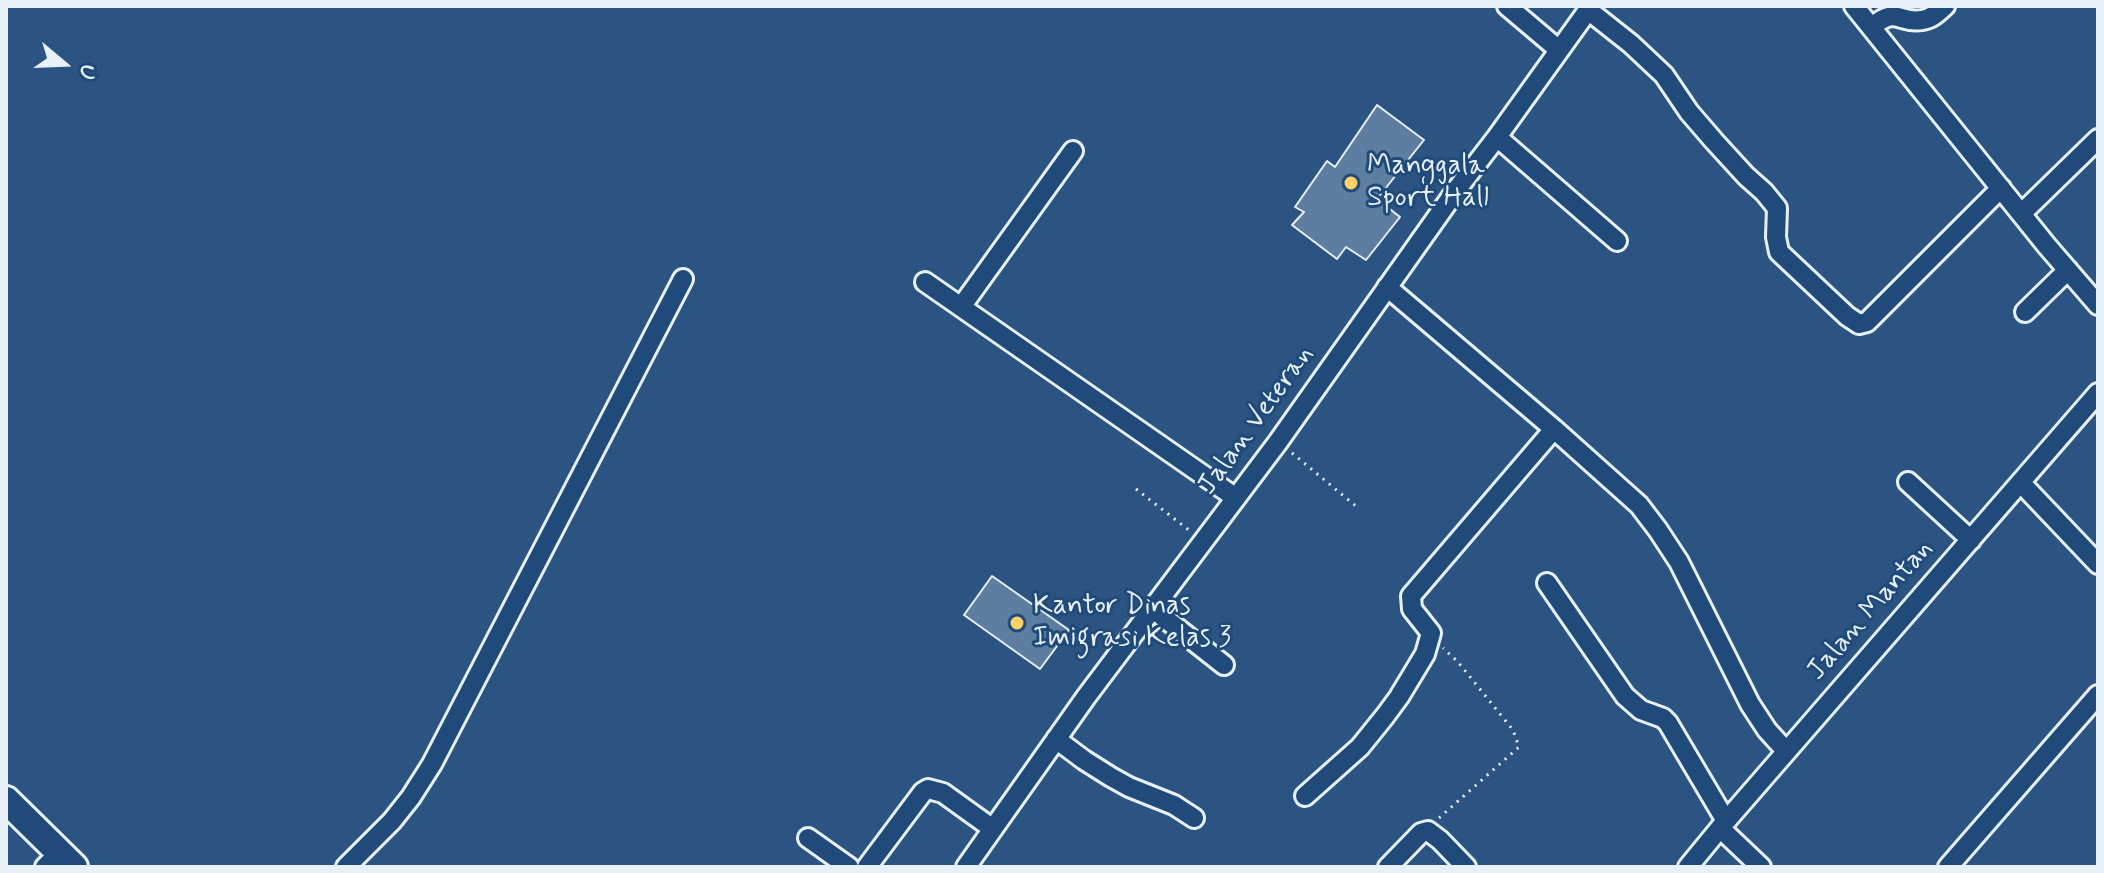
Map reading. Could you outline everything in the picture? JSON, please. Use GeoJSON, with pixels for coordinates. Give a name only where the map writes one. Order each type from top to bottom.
{"type":"FeatureCollection","features":[{"type":"Feature","properties":{"kind":"highway"},"geometry":{"type":"LineString","coordinates":[[9,810],[59,862]]}},
{"type":"Feature","properties":{"kind":"street"},"geometry":{"type":"LineString","coordinates":[[1507,6],[1559,50]]}},
{"type":"Feature","properties":{"kind":"street"},"geometry":{"type":"LineString","coordinates":[[1854,6],[2098,305]]}},
{"type":"Feature","properties":{"kind":"street"},"geometry":{"type":"LineString","coordinates":[[1872,27],[1882,18],[1894,15],[1920,21],[1932,17],[1945,6]]}},
{"type":"Feature","properties":{"kind":"street"},"geometry":{"type":"LineString","coordinates":[[1590,8],[1664,75],[1689,112],[1777,208],[1779,252],[1859,324],[1867,322],[2001,188]]}},
{"type":"Feature","properties":{"kind":"street","name":"Jalan Veteran"},"geometry":{"type":"LineString","coordinates":[[966,867],[1086,697],[1278,442],[1590,8]]}},
{"type":"Feature","properties":{"kind":"street"},"geometry":{"type":"LineString","coordinates":[[1497,137],[1617,241]]}},
{"type":"Feature","properties":{"kind":"street"},"geometry":{"type":"LineString","coordinates":[[2022,213],[2098,139]]}},
{"type":"Feature","properties":{"kind":"street"},"geometry":{"type":"LineString","coordinates":[[961,307],[1073,151]]}},
{"type":"Feature","properties":{"kind":"street"},"geometry":{"type":"LineString","coordinates":[[2025,312],[2068,270]]}},
{"type":"Feature","properties":{"kind":"street"},"geometry":{"type":"LineString","coordinates":[[346,867],[392,821],[432,764],[683,279]]}},
{"type":"Feature","properties":{"kind":"street"},"geometry":{"type":"LineString","coordinates":[[925,282],[1236,498]]}},
{"type":"Feature","properties":{"kind":"street"},"geometry":{"type":"LineString","coordinates":[[1387,287],[1639,505],[1694,590],[1750,704],[1786,751]]}},
{"type":"Feature","properties":{"kind":"street","name":"Jalan Mantan"},"geometry":{"type":"LineString","coordinates":[[1688,867],[2098,393]]}},
{"type":"Feature","properties":{"kind":"street"},"geometry":{"type":"LineString","coordinates":[[1305,796],[1360,747],[1399,697],[1425,654],[1432,637],[1430,630],[1412,609],[1411,596],[1554,429]]}},
{"type":"Feature","properties":{"kind":"street"},"geometry":{"type":"LineString","coordinates":[[1908,482],[1971,540]]}},
{"type":"Feature","properties":{"kind":"street"},"geometry":{"type":"LineString","coordinates":[[2021,483],[2098,564]]}},
{"type":"Feature","properties":{"kind":"street"},"geometry":{"type":"LineString","coordinates":[[1547,583],[1625,696],[1641,710],[1668,723],[1723,824],[1761,867]]}},
{"type":"Feature","properties":{"kind":"street"},"geometry":{"type":"LineString","coordinates":[[1153,609],[1224,665]]}},
{"type":"Feature","properties":{"kind":"street"},"geometry":{"type":"LineString","coordinates":[[1948,867],[2098,695]]}},
{"type":"Feature","properties":{"kind":"street"},"geometry":{"type":"LineString","coordinates":[[1056,739],[1111,777],[1174,805],[1194,818]]}},
{"type":"Feature","properties":{"kind":"street"},"geometry":{"type":"LineString","coordinates":[[867,867],[928,789],[943,793],[993,829]]}},
{"type":"Feature","properties":{"kind":"street"},"geometry":{"type":"LineString","coordinates":[[1388,867],[1425,831],[1440,840],[1466,867]]}},
{"type":"Feature","properties":{"kind":"street"},"geometry":{"type":"LineString","coordinates":[[808,838],[849,867]]}},
{"type":"Feature","properties":{"kind":"path"},"geometry":{"type":"LineString","coordinates":[[1278,442],[1357,507]]}},
{"type":"Feature","properties":{"kind":"path"},"geometry":{"type":"LineString","coordinates":[[1136,489],[1204,542]]}},
{"type":"Feature","properties":{"kind":"path"},"geometry":{"type":"LineString","coordinates":[[1425,831],[1519,747],[1513,730],[1458,662],[1432,637]]}},
{"type":"Feature","properties":{"kind":"building","name":"Manggala Sport Hall"},"geometry":{"type":"Polygon","coordinates":[[[1377,105],[1424,140],[1377,199],[1400,217],[1366,260],[1346,247],[1337,259],[1292,225],[1304,212],[1295,207],[1327,161],[1335,167],[1377,105]]]}},
{"type":"Feature","properties":{"kind":"building","name":"Kantor Dinas Imigrasi Kelas 3"},"geometry":{"type":"Polygon","coordinates":[[[992,576],[1069,630],[1040,669],[964,615],[992,576]]]}},
{"type":"Feature","properties":{"kind":"place","name":"Manggala Sport Hall"},"geometry":{"type":"Point","coordinates":[1351,183]}},
{"type":"Feature","properties":{"kind":"place","name":"Kantor Dinas Imigrasi Kelas 3"},"geometry":{"type":"Point","coordinates":[1017,623]}}]}
